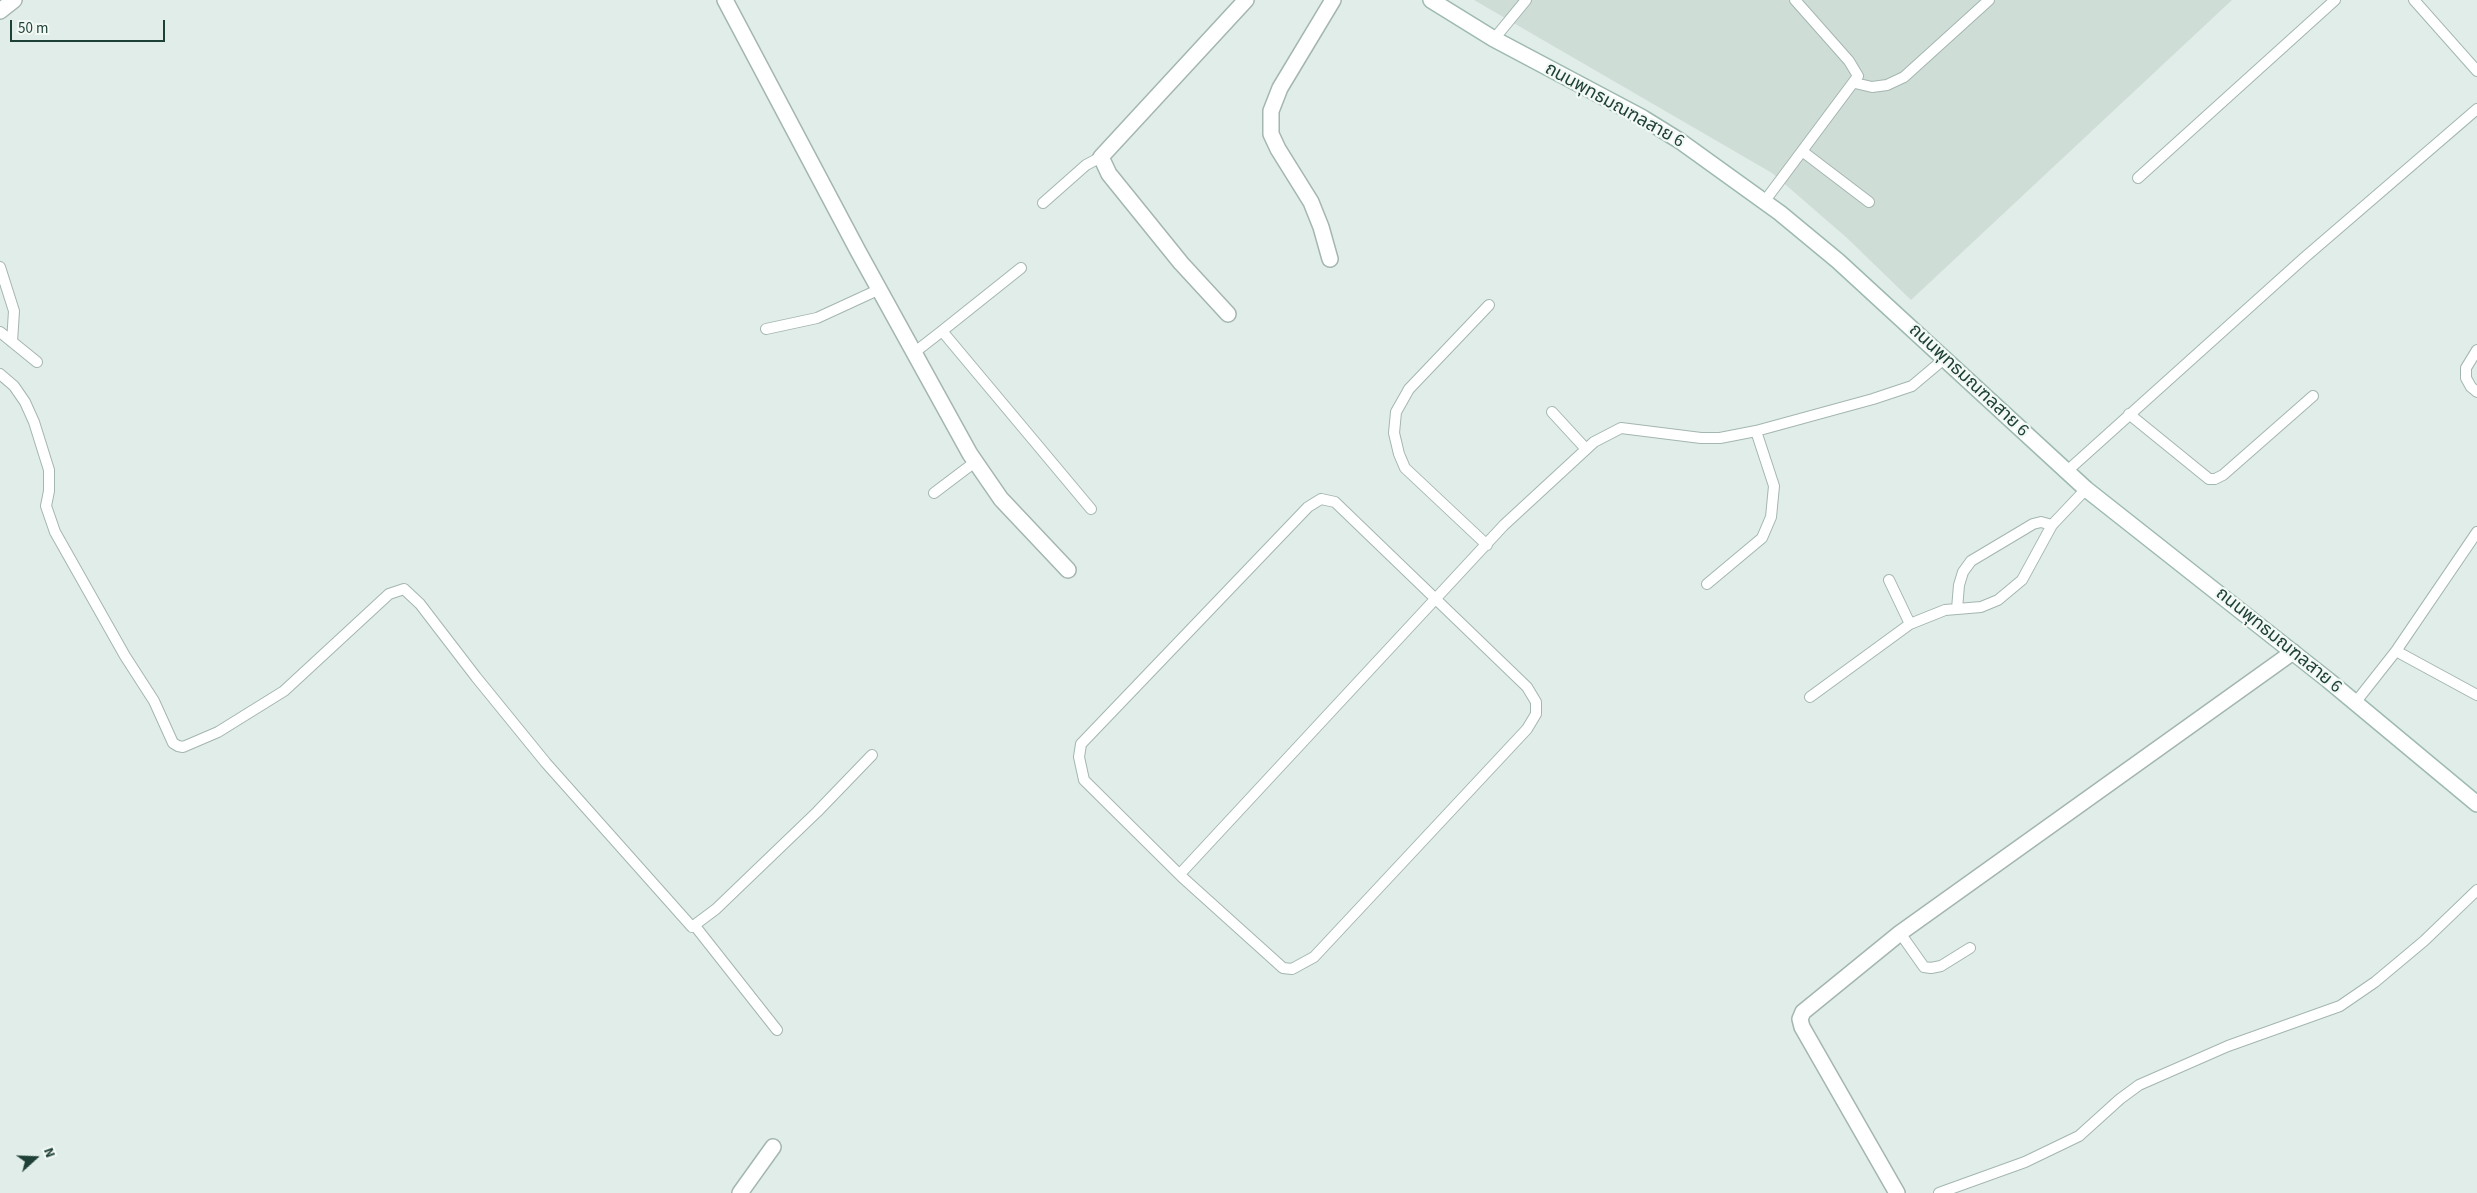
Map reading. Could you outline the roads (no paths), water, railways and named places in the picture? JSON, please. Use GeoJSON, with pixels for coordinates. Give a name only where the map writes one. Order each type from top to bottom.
{"type":"FeatureCollection","features":[{"type":"Feature","properties":{"kind":"street"},"geometry":{"type":"LineString","coordinates":[[0,12],[14,0]]}},
{"type":"Feature","properties":{"kind":"street"},"geometry":{"type":"LineString","coordinates":[[725,0],[975,462],[1002,499],[1068,570]]}},
{"type":"Feature","properties":{"kind":"street"},"geometry":{"type":"LineString","coordinates":[[1228,314],[1181,263],[1108,174],[1101,157],[1246,0]]}},
{"type":"Feature","properties":{"kind":"street"},"geometry":{"type":"LineString","coordinates":[[1330,259],[1311,202],[1278,149],[1271,134],[1271,111],[1280,88],[1333,0]]}},
{"type":"Feature","properties":{"kind":"street","name":"ถนนพุทธมณฑลสาย 6"},"geometry":{"type":"LineString","coordinates":[[1431,0],[1494,39],[1643,118],[1680,141],[1764,202],[1838,262],[2086,489],[2293,652],[2477,804]]}},
{"type":"Feature","properties":{"kind":"street"},"geometry":{"type":"LineString","coordinates":[[1897,1193],[1802,1026],[1800,1019],[1803,1012],[1900,934],[2293,652]]}},
{"type":"Feature","properties":{"kind":"street"},"geometry":{"type":"LineString","coordinates":[[740,1193],[773,1147]]}},
{"type":"Feature","properties":{"kind":"lane"},"geometry":{"type":"LineString","coordinates":[[1494,39],[1526,0]]}},
{"type":"Feature","properties":{"kind":"lane"},"geometry":{"type":"LineString","coordinates":[[1764,202],[1855,83],[1858,76],[1856,71],[1795,0]]}},
{"type":"Feature","properties":{"kind":"lane"},"geometry":{"type":"LineString","coordinates":[[1855,83],[1872,87],[1887,85],[1904,77],[1989,0]]}},
{"type":"Feature","properties":{"kind":"lane"},"geometry":{"type":"LineString","coordinates":[[2138,178],[2335,0]]}},
{"type":"Feature","properties":{"kind":"lane"},"geometry":{"type":"LineString","coordinates":[[2414,0],[2477,71]]}},
{"type":"Feature","properties":{"kind":"lane"},"geometry":{"type":"LineString","coordinates":[[2066,472],[2304,258],[2477,109]]}},
{"type":"Feature","properties":{"kind":"lane"},"geometry":{"type":"LineString","coordinates":[[1802,151],[1869,202]]}},
{"type":"Feature","properties":{"kind":"lane"},"geometry":{"type":"LineString","coordinates":[[1043,203],[1086,165],[1101,157]]}},
{"type":"Feature","properties":{"kind":"lane"},"geometry":{"type":"LineString","coordinates":[[0,267],[14,311],[12,342]]}},
{"type":"Feature","properties":{"kind":"lane"},"geometry":{"type":"LineString","coordinates":[[915,352],[1022,268]]}},
{"type":"Feature","properties":{"kind":"lane"},"geometry":{"type":"LineString","coordinates":[[766,329],[817,318],[880,289]]}},
{"type":"Feature","properties":{"kind":"lane"},"geometry":{"type":"LineString","coordinates":[[1487,545],[1405,468],[1399,454],[1394,433],[1396,412],[1409,389],[1489,305]]}},
{"type":"Feature","properties":{"kind":"lane"},"geometry":{"type":"LineString","coordinates":[[942,331],[1091,509]]}},
{"type":"Feature","properties":{"kind":"lane"},"geometry":{"type":"LineString","coordinates":[[0,332],[37,362]]}},
{"type":"Feature","properties":{"kind":"lane"},"geometry":{"type":"LineString","coordinates":[[2477,350],[2466,368],[2466,378],[2471,387],[2477,392]]}},
{"type":"Feature","properties":{"kind":"lane"},"geometry":{"type":"LineString","coordinates":[[1180,874],[1487,545],[1586,449],[1602,437],[1621,428],[1701,438],[1720,438],[1756,431],[1873,399],[1912,386],[1944,359]]}},
{"type":"Feature","properties":{"kind":"lane"},"geometry":{"type":"LineString","coordinates":[[0,374],[14,386],[25,402],[34,422],[49,470],[49,491],[46,506],[55,532],[121,648],[154,701],[173,743],[183,747],[196,743],[256,710],[284,691],[389,594],[404,589],[420,604],[558,778],[686,923],[692,927],[696,926],[817,812],[872,754]]}},
{"type":"Feature","properties":{"kind":"lane"},"geometry":{"type":"LineString","coordinates":[[2129,414],[2209,479],[2215,479],[2223,475],[2312,396]]}},
{"type":"Feature","properties":{"kind":"lane"},"geometry":{"type":"LineString","coordinates":[[1552,412],[1586,449]]}},
{"type":"Feature","properties":{"kind":"lane"},"geometry":{"type":"LineString","coordinates":[[1707,584],[1762,538],[1771,517],[1774,486],[1756,431]]}},
{"type":"Feature","properties":{"kind":"lane"},"geometry":{"type":"LineString","coordinates":[[934,493],[975,462]]}},
{"type":"Feature","properties":{"kind":"lane"},"geometry":{"type":"LineString","coordinates":[[1810,697],[1910,624],[1945,610],[1981,608],[1998,600],[2022,580],[2052,525],[2086,489]]}},
{"type":"Feature","properties":{"kind":"lane"},"geometry":{"type":"LineString","coordinates":[[1321,499],[1335,502],[1527,687],[1536,702],[1536,714],[1527,729],[1326,944],[1304,964],[1292,970],[1283,968],[1180,874],[1084,780],[1080,769],[1081,744],[1314,502],[1321,499]]}},
{"type":"Feature","properties":{"kind":"lane"},"geometry":{"type":"LineString","coordinates":[[1957,609],[1959,585],[1963,572],[1971,561],[2033,524],[2041,522],[2052,525]]}},
{"type":"Feature","properties":{"kind":"lane"},"geometry":{"type":"LineString","coordinates":[[2355,703],[2396,651],[2477,532]]}},
{"type":"Feature","properties":{"kind":"lane"},"geometry":{"type":"LineString","coordinates":[[1889,580],[1910,624]]}},
{"type":"Feature","properties":{"kind":"lane"},"geometry":{"type":"LineString","coordinates":[[2396,651],[2477,695]]}},
{"type":"Feature","properties":{"kind":"lane"},"geometry":{"type":"LineString","coordinates":[[1939,1193],[2024,1162],[2079,1136],[2120,1099],[2139,1085],[2228,1046],[2340,1006],[2375,982],[2424,941],[2477,890]]}},
{"type":"Feature","properties":{"kind":"lane"},"geometry":{"type":"LineString","coordinates":[[696,926],[777,1030]]}},
{"type":"Feature","properties":{"kind":"lane"},"geometry":{"type":"LineString","coordinates":[[1900,934],[1924,967],[1941,966],[1970,948]]}}]}
